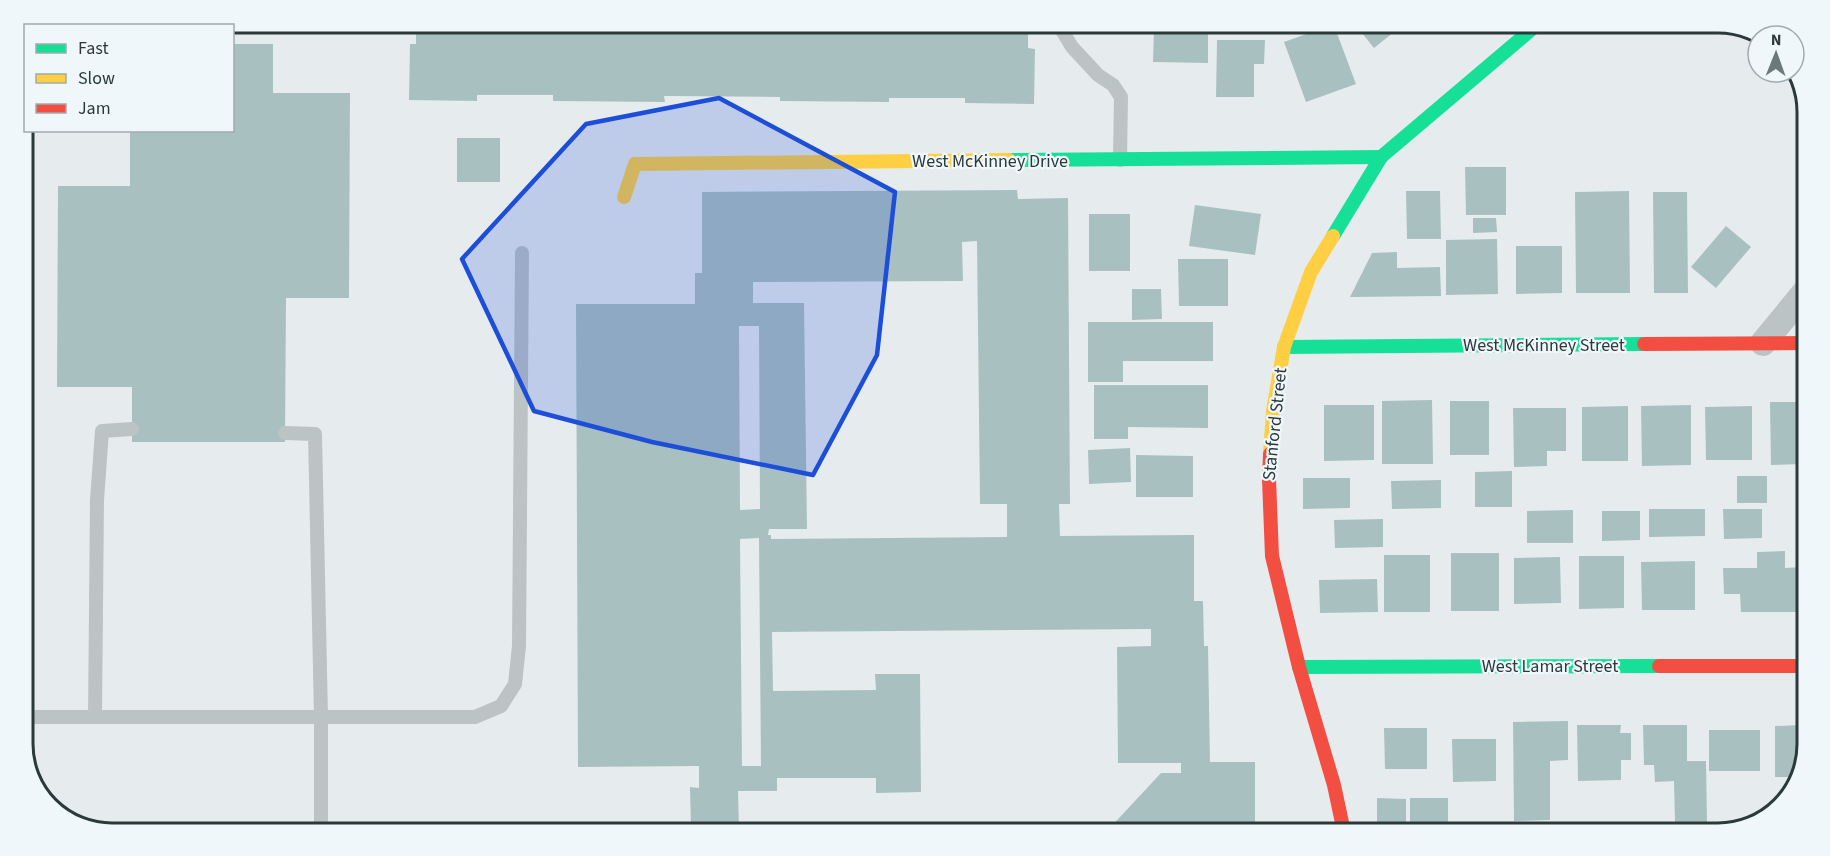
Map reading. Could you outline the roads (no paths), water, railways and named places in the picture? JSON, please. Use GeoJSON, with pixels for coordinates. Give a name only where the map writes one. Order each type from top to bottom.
{"type":"FeatureCollection","features":[{"type":"Feature","properties":{"kind":"street","name":"Stanford Street"},"geometry":{"type":"LineString","coordinates":[[1342,823],[1334,784],[1299,667],[1272,556],[1269,468],[1273,411],[1284,347],[1311,272],[1381,157],[1526,33]]}},
{"type":"Feature","properties":{"kind":"street","name":"West McKinney Drive"},"geometry":{"type":"LineString","coordinates":[[624,197],[634,164],[1381,157]]}},
{"type":"Feature","properties":{"kind":"street"},"geometry":{"type":"LineString","coordinates":[[1763,343],[1797,302]]}},
{"type":"Feature","properties":{"kind":"street","name":"West McKinney Street"},"geometry":{"type":"LineString","coordinates":[[1284,347],[1797,343]]}},
{"type":"Feature","properties":{"kind":"street","name":"West Lamar Street"},"geometry":{"type":"LineString","coordinates":[[1299,667],[1797,666]]}},
{"type":"Feature","properties":{"kind":"lane"},"geometry":{"type":"LineString","coordinates":[[1064,33],[1072,47],[1098,75],[1113,85],[1120,97],[1120,160]]}},
{"type":"Feature","properties":{"kind":"lane"},"geometry":{"type":"LineString","coordinates":[[33,717],[475,717],[501,706],[515,684],[519,646],[522,253]]}},
{"type":"Feature","properties":{"kind":"lane"},"geometry":{"type":"LineString","coordinates":[[95,716],[97,500],[102,431],[132,429]]}},
{"type":"Feature","properties":{"kind":"lane"},"geometry":{"type":"LineString","coordinates":[[285,433],[315,435],[321,823]]}}]}
